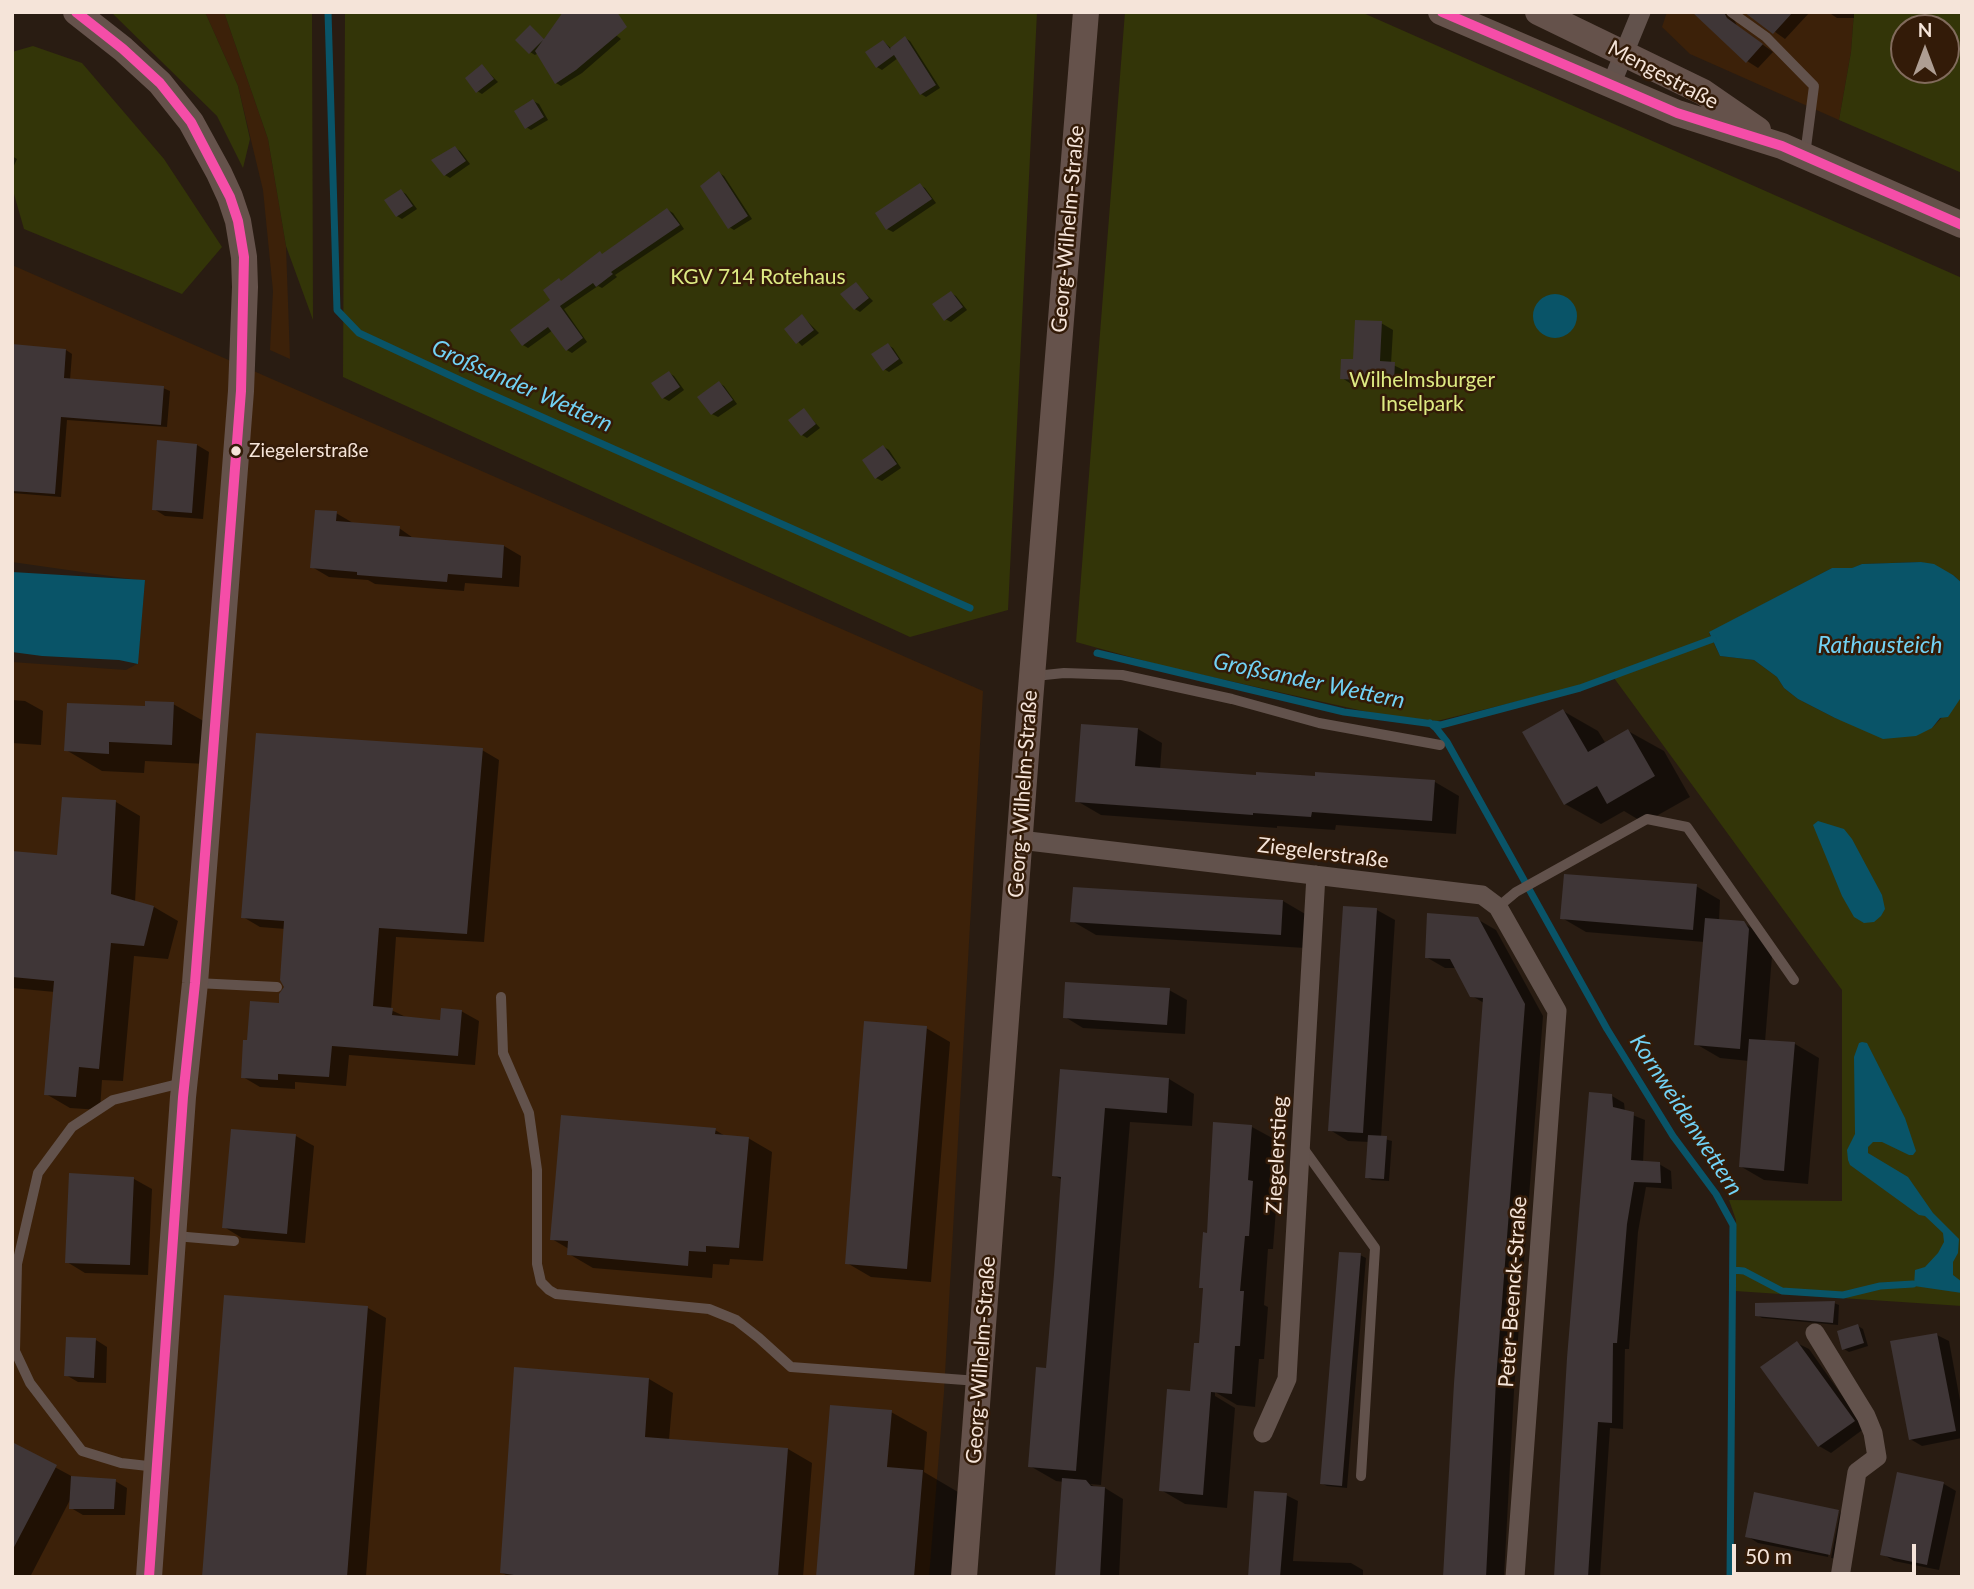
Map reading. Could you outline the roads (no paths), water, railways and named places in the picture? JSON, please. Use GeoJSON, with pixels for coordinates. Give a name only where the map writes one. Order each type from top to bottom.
{"type":"FeatureCollection","features":[{"type":"Feature","properties":{"kind":"main road"},"geometry":{"type":"LineString","coordinates":[[76,12],[160,83],[191,122],[230,197],[238,221],[244,257],[241,391],[185,1082],[149,1577]]}},
{"type":"Feature","properties":{"kind":"main road","name":"Georg-Wilhelm-Straße"},"geometry":{"type":"LineString","coordinates":[[964,1577],[1032,676],[1086,12]]}},
{"type":"Feature","properties":{"kind":"main road","name":"Mengestraße"},"geometry":{"type":"LineString","coordinates":[[1441,12],[1677,113],[1793,151],[1962,225]]}},
{"type":"Feature","properties":{"kind":"main road","name":"Mengestraße"},"geometry":{"type":"LineString","coordinates":[[1538,12],[1703,92],[1793,151]]}},
{"type":"Feature","properties":{"kind":"street"},"geometry":{"type":"LineString","coordinates":[[1611,85],[1641,12]]}},
{"type":"Feature","properties":{"kind":"street","name":"Ziegelerstraße"},"geometry":{"type":"LineString","coordinates":[[1020,840],[1482,895],[1497,907]]}},
{"type":"Feature","properties":{"kind":"street","name":"Ziegelerstieg"},"geometry":{"type":"LineString","coordinates":[[1263,1433],[1287,1379],[1316,875]]}},
{"type":"Feature","properties":{"kind":"street","name":"Peter-Beenck-Straße"},"geometry":{"type":"LineString","coordinates":[[1497,907],[1557,1011],[1515,1577]]}},
{"type":"Feature","properties":{"kind":"street"},"geometry":{"type":"LineString","coordinates":[[1815,1333],[1866,1416],[1877,1457],[1857,1472],[1840,1577]]}},
{"type":"Feature","properties":{"kind":"lane"},"geometry":{"type":"LineString","coordinates":[[1731,12],[1766,37],[1814,86],[1793,151]]}},
{"type":"Feature","properties":{"kind":"lane"},"geometry":{"type":"LineString","coordinates":[[1032,676],[1064,673],[1122,675],[1232,699],[1319,723],[1440,745]]}},
{"type":"Feature","properties":{"kind":"lane"},"geometry":{"type":"LineString","coordinates":[[1497,907],[1538,879],[1647,819],[1687,827],[1794,980]]}},
{"type":"Feature","properties":{"kind":"lane"},"geometry":{"type":"LineString","coordinates":[[195,983],[277,987]]}},
{"type":"Feature","properties":{"kind":"lane"},"geometry":{"type":"LineString","coordinates":[[501,997],[503,1054],[529,1113],[537,1170],[537,1264],[541,1282],[548,1290],[556,1294],[709,1309],[736,1320],[791,1367],[979,1381]]}},
{"type":"Feature","properties":{"kind":"lane"},"geometry":{"type":"LineString","coordinates":[[157,1467],[121,1463],[82,1451],[30,1383],[15,1351],[17,1264],[38,1173],[72,1127],[113,1100],[185,1082]]}},
{"type":"Feature","properties":{"kind":"lane"},"geometry":{"type":"LineString","coordinates":[[1300,1144],[1375,1248],[1361,1476]]}},
{"type":"Feature","properties":{"kind":"lane"},"geometry":{"type":"LineString","coordinates":[[175,1236],[234,1241]]}},
{"type":"Feature","properties":{"kind":"water"},"geometry":{"type":"Polygon","coordinates":[[[1555,294],[1571,300],[1577,316],[1571,332],[1555,338],[1539,332],[1533,316],[1539,300],[1555,294]]]}},
{"type":"Feature","properties":{"kind":"water","name":"Rathausteich"},"geometry":{"type":"Polygon","coordinates":[[[1921,562],[1934,564],[1962,583],[1962,696],[1948,717],[1940,718],[1932,728],[1916,736],[1883,739],[1835,718],[1798,699],[1784,688],[1777,677],[1754,660],[1720,656],[1709,632],[1832,568],[1921,562]]]}},
{"type":"Feature","properties":{"kind":"water"},"geometry":{"type":"Polygon","coordinates":[[[12,572],[145,580],[138,664],[119,660],[12,652],[12,572]]]}},
{"type":"Feature","properties":{"kind":"water"},"geometry":{"type":"Polygon","coordinates":[[[1818,821],[1844,829],[1852,839],[1882,895],[1885,909],[1874,922],[1864,923],[1854,917],[1842,896],[1813,825],[1818,821]]]}},
{"type":"Feature","properties":{"kind":"water"},"geometry":{"type":"Polygon","coordinates":[[[1859,1043],[1867,1043],[1905,1118],[1916,1151],[1909,1155],[1882,1142],[1873,1142],[1868,1147],[1868,1153],[1908,1177],[1933,1213],[1959,1239],[1958,1253],[1953,1262],[1953,1275],[1962,1282],[1962,1293],[1914,1286],[1915,1270],[1925,1267],[1938,1253],[1944,1242],[1943,1233],[1925,1216],[1919,1215],[1850,1165],[1848,1160],[1847,1150],[1855,1134],[1854,1057],[1859,1043]]]}},
{"type":"Feature","properties":{"kind":"waterway","name":"Großsander Wettern"},"geometry":{"type":"LineString","coordinates":[[328,12],[337,310],[359,333],[970,608]]}},
{"type":"Feature","properties":{"kind":"waterway","name":"Großsander Wettern"},"geometry":{"type":"LineString","coordinates":[[1097,653],[1344,712],[1441,725],[1580,688],[1713,639]]}},
{"type":"Feature","properties":{"kind":"waterway","name":"Kornweidenwettern"},"geometry":{"type":"LineString","coordinates":[[1430,723],[1447,742],[1607,1029],[1673,1136],[1716,1194],[1733,1225],[1730,1577]]}},
{"type":"Feature","properties":{"kind":"waterway"},"geometry":{"type":"LineString","coordinates":[[1733,1270],[1744,1271],[1782,1291],[1843,1295],[1880,1286],[1913,1284]]}},
{"type":"Feature","properties":{"kind":"place","name":"Ziegelerstraße"},"geometry":{"type":"Point","coordinates":[236,451]}},
{"type":"Feature","properties":{"kind":"park label","name":"KGV 714 Rotehaus"},"geometry":{"type":"Point","coordinates":[758,277]}},
{"type":"Feature","properties":{"kind":"park label","name":"Wilhelmsburger Inselpark"},"geometry":{"type":"Point","coordinates":[1422,392]}}]}
